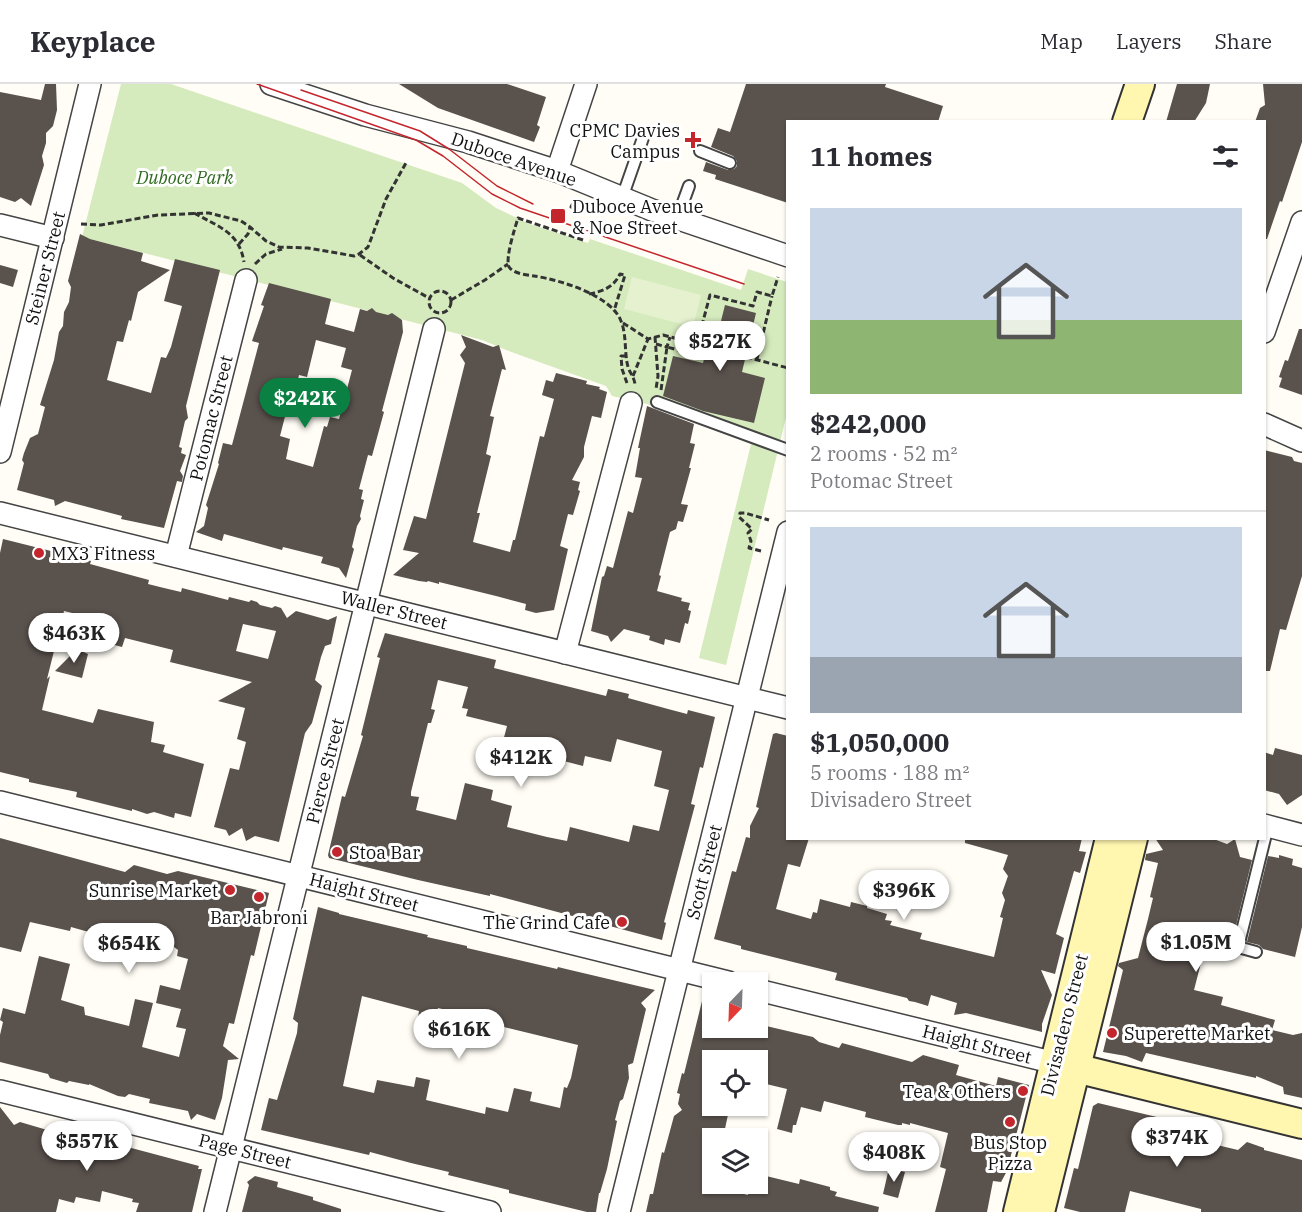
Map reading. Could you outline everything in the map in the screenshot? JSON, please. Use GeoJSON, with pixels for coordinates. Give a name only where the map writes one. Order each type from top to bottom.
{"type":"FeatureCollection","features":[{"type":"Feature","properties":{"kind":"main road"},"geometry":{"type":"LineString","coordinates":[[1128,120],[1140,84]]}},
{"type":"Feature","properties":{"kind":"main road","name":"Divisadero Street"},"geometry":{"type":"LineString","coordinates":[[1040,1212],[1065,1066],[1110,840]]}},
{"type":"Feature","properties":{"kind":"main road","name":"Divisadero Street"},"geometry":{"type":"LineString","coordinates":[[1018,1212],[1065,1066],[1132,840]]}},
{"type":"Feature","properties":{"kind":"main road","name":"Haight Street"},"geometry":{"type":"LineString","coordinates":[[1065,1066],[1302,1124]]}},
{"type":"Feature","properties":{"kind":"street","name":"Steiner Street"},"geometry":{"type":"LineString","coordinates":[[0,452],[10,372],[53,238],[90,84]]}},
{"type":"Feature","properties":{"kind":"street","name":"Duboce Avenue"},"geometry":{"type":"LineString","coordinates":[[271,84],[308,90],[365,115],[468,142],[557,171],[677,219],[786,255]]}},
{"type":"Feature","properties":{"kind":"street"},"geometry":{"type":"LineString","coordinates":[[557,171],[586,84]]}},
{"type":"Feature","properties":{"kind":"street"},"geometry":{"type":"LineString","coordinates":[[1266,327],[1302,222]]}},
{"type":"Feature","properties":{"kind":"street"},"geometry":{"type":"LineString","coordinates":[[0,225],[53,238]]}},
{"type":"Feature","properties":{"kind":"street","name":"Potomac Street"},"geometry":{"type":"LineString","coordinates":[[176,556],[246,280]]}},
{"type":"Feature","properties":{"kind":"street","name":"Pierce Street"},"geometry":{"type":"LineString","coordinates":[[215,1212],[434,329]]}},
{"type":"Feature","properties":{"kind":"street"},"geometry":{"type":"LineString","coordinates":[[565,652],[632,398]]}},
{"type":"Feature","properties":{"kind":"street"},"geometry":{"type":"LineString","coordinates":[[1266,425],[1302,441]]}},
{"type":"Feature","properties":{"kind":"street","name":"Waller Street"},"geometry":{"type":"LineString","coordinates":[[0,513],[786,708]]}},
{"type":"Feature","properties":{"kind":"street","name":"Scott Street"},"geometry":{"type":"LineString","coordinates":[[620,1212],[786,540]]}},
{"type":"Feature","properties":{"kind":"street","name":"Haight Street"},"geometry":{"type":"LineString","coordinates":[[0,802],[702,976]]}},
{"type":"Feature","properties":{"kind":"street"},"geometry":{"type":"LineString","coordinates":[[1266,826],[1302,835]]}},
{"type":"Feature","properties":{"kind":"street","name":"Haight Street"},"geometry":{"type":"LineString","coordinates":[[768,992],[1065,1066]]}},
{"type":"Feature","properties":{"kind":"street","name":"Page Street"},"geometry":{"type":"LineString","coordinates":[[0,1091],[490,1212]]}},
{"type":"Feature","properties":{"kind":"lane"},"geometry":{"type":"LineString","coordinates":[[622,198],[644,135]]}},
{"type":"Feature","properties":{"kind":"lane"},"geometry":{"type":"LineString","coordinates":[[700,151],[730,163]]}},
{"type":"Feature","properties":{"kind":"lane"},"geometry":{"type":"LineString","coordinates":[[677,219],[689,186]]}},
{"type":"Feature","properties":{"kind":"lane"},"geometry":{"type":"LineString","coordinates":[[657,402],[786,449]]}},
{"type":"Feature","properties":{"kind":"lane"},"geometry":{"type":"LineString","coordinates":[[1256,952],[1238,947],[1263,840]]}},
{"type":"Feature","properties":{"kind":"path"},"geometry":{"type":"LineString","coordinates":[[359,255],[368,247],[373,238],[386,199],[407,161]]}},
{"type":"Feature","properties":{"kind":"path"},"geometry":{"type":"LineString","coordinates":[[573,203],[571,207],[592,214]]}},
{"type":"Feature","properties":{"kind":"path"},"geometry":{"type":"LineString","coordinates":[[81,224],[101,225],[158,215],[193,212],[220,214],[241,221],[279,248],[325,250],[346,255],[359,255],[393,278],[429,298]]}},
{"type":"Feature","properties":{"kind":"path"},"geometry":{"type":"LineString","coordinates":[[193,212],[226,231],[239,244],[243,254],[246,280]]}},
{"type":"Feature","properties":{"kind":"path"},"geometry":{"type":"LineString","coordinates":[[583,240],[518,218],[508,264],[518,273],[560,282],[589,294],[615,311],[622,322],[648,339],[663,335],[708,347]]}},
{"type":"Feature","properties":{"kind":"path"},"geometry":{"type":"LineString","coordinates":[[239,244],[248,234],[250,227]]}},
{"type":"Feature","properties":{"kind":"path"},"geometry":{"type":"LineString","coordinates":[[246,280],[257,261],[266,254],[290,248]]}},
{"type":"Feature","properties":{"kind":"path"},"geometry":{"type":"LineString","coordinates":[[451,300],[508,264]]}},
{"type":"Feature","properties":{"kind":"path"},"geometry":{"type":"LineString","coordinates":[[589,294],[604,290],[615,283],[620,274],[625,275],[615,311]]}},
{"type":"Feature","properties":{"kind":"path"},"geometry":{"type":"LineString","coordinates":[[757,360],[778,277]]}},
{"type":"Feature","properties":{"kind":"path"},"geometry":{"type":"LineString","coordinates":[[440,291],[447,293],[451,300],[449,309],[438,313],[429,306],[429,298],[440,291]]}},
{"type":"Feature","properties":{"kind":"path"},"geometry":{"type":"LineString","coordinates":[[700,351],[699,344],[710,295],[753,306],[757,292],[772,296]]}},
{"type":"Feature","properties":{"kind":"path"},"geometry":{"type":"LineString","coordinates":[[622,322],[628,367],[635,386],[632,398],[624,402],[628,383],[622,369],[621,357],[626,356]]}},
{"type":"Feature","properties":{"kind":"path"},"geometry":{"type":"LineString","coordinates":[[655,337],[658,376],[655,392],[660,394],[670,337]]}},
{"type":"Feature","properties":{"kind":"path"},"geometry":{"type":"LineString","coordinates":[[633,377],[648,339]]}},
{"type":"Feature","properties":{"kind":"path"},"geometry":{"type":"LineString","coordinates":[[655,344],[705,357]]}},
{"type":"Feature","properties":{"kind":"path"},"geometry":{"type":"LineString","coordinates":[[746,357],[786,367]]}},
{"type":"Feature","properties":{"kind":"path"},"geometry":{"type":"LineString","coordinates":[[762,551],[749,548],[751,541],[748,533],[752,529],[739,517],[740,513],[745,513],[769,520]]}},
{"type":"Feature","properties":{"kind":"green space","name":"Duboce Park"},"geometry":{"type":"Polygon","coordinates":[[[121,84],[171,84],[462,183],[496,208],[530,224],[588,243],[590,239],[741,290],[748,269],[786,282],[786,417],[726,665],[699,658],[751,444],[647,404],[612,396],[606,386],[482,340],[82,237],[121,84]]]}},
{"type":"Feature","properties":{"kind":"green space"},"geometry":{"type":"Polygon","coordinates":[[[632,277],[701,295],[693,327],[624,309],[632,277]]]}},
{"type":"Feature","properties":{"kind":"building"},"geometry":{"type":"Polygon","coordinates":[[[45,84],[56,84],[57,110],[53,126],[46,133],[42,156],[44,165],[31,206],[21,198],[15,202],[0,197],[0,92],[41,100],[45,84]]]}},
{"type":"Feature","properties":{"kind":"building"},"geometry":{"type":"Polygon","coordinates":[[[399,84],[507,84],[546,97],[537,125],[540,127],[534,142],[438,108],[399,84]]]}},
{"type":"Feature","properties":{"kind":"building"},"geometry":{"type":"Polygon","coordinates":[[[746,84],[886,84],[885,87],[943,106],[939,120],[786,120],[786,202],[715,179],[716,175],[703,171],[706,162],[728,170],[737,166],[737,161],[733,156],[711,147],[718,128],[730,132],[746,84]]]}},
{"type":"Feature","properties":{"kind":"building"},"geometry":{"type":"Polygon","coordinates":[[[1177,84],[1210,84],[1206,103],[1195,120],[1167,120],[1177,84]]]}},
{"type":"Feature","properties":{"kind":"building"},"geometry":{"type":"Polygon","coordinates":[[[1263,84],[1302,84],[1302,142],[1267,239],[1266,120],[1256,120],[1260,108],[1265,105],[1263,84]]]}},
{"type":"Feature","properties":{"kind":"building"},"geometry":{"type":"Polygon","coordinates":[[[80,234],[90,239],[143,253],[141,261],[170,270],[138,292],[123,342],[117,341],[107,380],[151,393],[161,357],[166,358],[171,347],[182,306],[164,301],[175,259],[220,270],[186,406],[188,418],[185,421],[179,447],[182,448],[181,453],[186,455],[180,471],[183,476],[182,482],[177,481],[164,528],[121,519],[122,516],[65,501],[55,506],[54,500],[17,490],[24,463],[22,460],[24,453],[30,438],[38,434],[45,407],[40,405],[54,360],[59,332],[63,326],[64,312],[69,302],[71,287],[68,281],[80,234]]]}},
{"type":"Feature","properties":{"kind":"building"},"geometry":{"type":"Polygon","coordinates":[[[0,265],[18,270],[13,287],[0,283],[0,265]]]}},
{"type":"Feature","properties":{"kind":"building"},"geometry":{"type":"Polygon","coordinates":[[[269,283],[331,299],[325,324],[354,332],[360,309],[367,311],[372,308],[376,312],[388,315],[392,313],[402,320],[403,332],[382,411],[384,412],[372,456],[368,455],[359,489],[363,490],[361,499],[364,500],[346,578],[339,568],[321,563],[323,557],[283,547],[282,550],[224,534],[222,541],[196,532],[204,526],[208,508],[206,505],[223,443],[232,445],[259,343],[252,341],[264,306],[261,305],[269,283]],[[316,340],[307,377],[299,375],[294,398],[290,397],[280,436],[290,439],[286,459],[313,467],[324,426],[327,427],[330,417],[339,419],[352,370],[341,367],[346,348],[316,340]]]}},
{"type":"Feature","properties":{"kind":"building"},"geometry":{"type":"Polygon","coordinates":[[[725,305],[756,313],[742,372],[765,378],[754,423],[703,411],[663,396],[673,356],[703,363],[711,331],[718,333],[725,305]]]}},
{"type":"Feature","properties":{"kind":"building"},"geometry":{"type":"Polygon","coordinates":[[[1299,329],[1302,329],[1302,395],[1279,387],[1282,378],[1279,377],[1285,360],[1288,361],[1299,329]]]}},
{"type":"Feature","properties":{"kind":"building"},"geometry":{"type":"Polygon","coordinates":[[[461,335],[493,347],[499,345],[506,370],[502,369],[490,416],[494,417],[486,454],[491,456],[477,513],[480,513],[473,542],[510,552],[513,540],[515,540],[540,436],[544,437],[554,399],[542,395],[546,380],[553,382],[556,373],[587,381],[586,384],[600,387],[599,389],[607,392],[601,418],[592,416],[584,447],[584,457],[572,480],[580,482],[578,490],[580,491],[573,515],[568,514],[560,546],[568,549],[554,610],[536,613],[525,610],[526,604],[496,596],[439,582],[439,584],[419,581],[393,575],[419,553],[403,550],[414,516],[426,519],[465,363],[460,355],[466,347],[461,335]]]}},
{"type":"Feature","properties":{"kind":"building"},"geometry":{"type":"Polygon","coordinates":[[[647,406],[694,424],[690,443],[695,444],[681,504],[688,505],[683,522],[678,521],[676,529],[670,532],[657,591],[682,598],[681,601],[690,603],[688,610],[691,611],[680,643],[665,639],[664,645],[649,640],[650,636],[624,629],[611,642],[608,636],[591,631],[602,577],[607,566],[613,568],[628,511],[633,513],[642,478],[635,477],[640,448],[638,448],[647,406]]]}},
{"type":"Feature","properties":{"kind":"building"},"geometry":{"type":"Polygon","coordinates":[[[1266,450],[1292,457],[1294,461],[1302,463],[1302,576],[1286,630],[1280,629],[1270,671],[1266,671],[1266,450]]]}},
{"type":"Feature","properties":{"kind":"building"},"geometry":{"type":"Polygon","coordinates":[[[3,539],[91,561],[90,564],[149,580],[148,584],[164,588],[181,592],[182,588],[228,600],[229,597],[249,602],[251,600],[272,608],[275,606],[281,608],[287,618],[296,611],[328,620],[337,616],[331,644],[325,646],[315,680],[322,686],[312,723],[305,733],[279,842],[255,836],[246,841],[242,828],[229,836],[226,830],[214,827],[230,768],[239,770],[246,742],[237,739],[245,708],[218,701],[252,682],[170,662],[173,650],[125,638],[122,647],[92,639],[97,619],[64,611],[47,679],[50,676],[42,710],[93,723],[98,709],[154,722],[151,742],[165,745],[163,752],[204,764],[191,817],[175,813],[174,818],[154,812],[147,814],[132,809],[132,811],[76,797],[77,792],[29,782],[29,779],[0,772],[0,553],[3,539]],[[243,624],[236,651],[268,659],[276,631],[243,624]]]}},
{"type":"Feature","properties":{"kind":"building"},"geometry":{"type":"Polygon","coordinates":[[[385,633],[496,660],[494,668],[606,696],[608,689],[629,694],[628,698],[687,714],[688,710],[715,717],[703,768],[700,767],[691,804],[695,805],[664,922],[666,923],[662,940],[490,894],[490,896],[418,880],[329,858],[342,796],[345,797],[363,736],[361,735],[380,658],[377,657],[385,633]],[[438,680],[431,709],[435,710],[431,723],[428,723],[411,792],[411,796],[419,797],[416,810],[456,820],[465,783],[493,790],[491,800],[512,806],[507,827],[547,837],[567,841],[570,827],[629,842],[633,825],[659,831],[669,790],[654,786],[662,751],[617,739],[611,762],[585,756],[583,766],[502,745],[507,726],[466,716],[468,709],[462,708],[468,687],[438,680]]]}},
{"type":"Feature","properties":{"kind":"building"},"geometry":{"type":"Polygon","coordinates":[[[77,649],[88,654],[82,678],[55,671],[77,649]]]}},
{"type":"Feature","properties":{"kind":"building"},"geometry":{"type":"Polygon","coordinates":[[[773,734],[786,736],[786,840],[808,840],[800,867],[788,864],[776,909],[811,919],[813,912],[817,913],[820,899],[850,907],[851,902],[887,914],[885,920],[892,921],[890,925],[922,933],[920,939],[994,957],[1003,918],[1000,917],[1005,900],[1002,893],[1008,876],[1003,869],[1008,855],[965,843],[965,840],[1082,840],[1079,851],[1086,852],[1080,873],[1074,871],[1056,934],[1064,938],[1055,974],[1041,970],[1052,995],[1042,1024],[1042,1032],[966,1013],[954,1015],[957,1003],[931,995],[928,1006],[909,1001],[907,998],[835,980],[837,973],[741,949],[741,946],[714,939],[732,871],[736,872],[746,837],[750,838],[750,826],[759,808],[756,807],[773,734]]]}},
{"type":"Feature","properties":{"kind":"building"},"geometry":{"type":"Polygon","coordinates":[[[1275,748],[1302,755],[1302,795],[1287,805],[1279,794],[1266,791],[1266,753],[1273,755],[1275,748]]]}},
{"type":"Feature","properties":{"kind":"building"},"geometry":{"type":"Polygon","coordinates":[[[0,838],[125,872],[134,865],[167,874],[178,871],[269,893],[234,1024],[229,1023],[223,1046],[239,1059],[228,1060],[222,1098],[215,1120],[197,1114],[191,1120],[188,1111],[149,1103],[150,1099],[129,1094],[125,1097],[118,1096],[89,1084],[69,1081],[67,1083],[50,1078],[48,1074],[0,1062],[0,1035],[3,1022],[0,1020],[3,1008],[25,1014],[39,956],[70,964],[61,1000],[84,1007],[85,1015],[129,1026],[135,999],[153,1003],[142,1047],[179,1057],[186,1029],[176,1027],[181,1009],[156,1003],[160,985],[180,990],[188,959],[177,956],[178,950],[174,947],[148,940],[147,943],[111,934],[110,938],[71,927],[70,931],[30,922],[21,952],[0,947],[0,838]]]}},
{"type":"Feature","properties":{"kind":"building"},"geometry":{"type":"Polygon","coordinates":[[[1156,840],[1216,840],[1227,844],[1235,840],[1240,857],[1252,860],[1232,942],[1222,939],[1217,959],[1203,955],[1194,990],[1223,997],[1221,1005],[1275,1020],[1272,1030],[1293,1035],[1302,1033],[1302,1098],[1284,1094],[1283,1087],[1256,1076],[1256,1078],[1146,1053],[1142,1062],[1126,1056],[1103,1052],[1123,970],[1118,966],[1119,963],[1138,958],[1153,898],[1150,897],[1158,863],[1145,860],[1146,854],[1163,850],[1156,840]]]}},
{"type":"Feature","properties":{"kind":"building"},"geometry":{"type":"Polygon","coordinates":[[[1279,855],[1293,859],[1292,865],[1302,868],[1302,927],[1295,957],[1263,949],[1259,945],[1247,942],[1268,856],[1279,858],[1279,855]]]}},
{"type":"Feature","properties":{"kind":"building"},"geometry":{"type":"Polygon","coordinates":[[[318,907],[428,935],[427,937],[467,946],[467,948],[655,990],[641,1003],[646,1009],[633,1063],[628,1065],[629,1078],[615,1120],[617,1121],[596,1212],[587,1212],[509,1193],[509,1190],[448,1175],[449,1172],[370,1152],[369,1155],[261,1130],[269,1098],[277,1100],[297,1033],[298,1023],[293,1019],[318,907]],[[362,996],[343,1086],[374,1093],[377,1080],[414,1087],[416,1077],[430,1080],[426,1100],[485,1114],[486,1107],[508,1112],[514,1088],[532,1092],[530,1101],[560,1108],[564,1087],[567,1088],[571,1078],[578,1045],[475,1020],[476,1017],[438,1008],[434,1021],[418,1017],[419,1011],[362,996]]]}},
{"type":"Feature","properties":{"kind":"building"},"geometry":{"type":"Polygon","coordinates":[[[702,1001],[702,1038],[768,1038],[768,1026],[813,1037],[819,1042],[839,1048],[842,1043],[912,1062],[923,1055],[959,1065],[956,1075],[996,1086],[998,1077],[1029,1085],[1007,1171],[1001,1182],[993,1181],[987,1212],[935,1212],[946,1169],[940,1167],[948,1133],[910,1123],[910,1125],[902,1123],[898,1125],[865,1117],[866,1112],[824,1101],[821,1112],[801,1107],[792,1133],[777,1129],[787,1089],[768,1084],[768,1050],[702,1050],[702,1116],[728,1116],[725,1128],[702,1128],[702,1194],[768,1194],[768,1176],[799,1184],[800,1179],[830,1187],[830,1190],[837,1192],[835,1196],[879,1207],[878,1212],[646,1212],[674,1116],[682,1110],[678,1104],[680,1094],[677,1093],[682,1073],[684,1074],[702,1001]]]}},
{"type":"Feature","properties":{"kind":"building"},"geometry":{"type":"Polygon","coordinates":[[[1098,1103],[1161,1118],[1160,1120],[1200,1131],[1201,1128],[1220,1132],[1217,1145],[1238,1150],[1247,1142],[1264,1148],[1264,1150],[1302,1160],[1302,1212],[1201,1212],[1201,1209],[1130,1191],[1125,1212],[1080,1212],[1064,1208],[1074,1168],[1078,1169],[1093,1106],[1098,1103]]]}},
{"type":"Feature","properties":{"kind":"building"},"geometry":{"type":"Polygon","coordinates":[[[0,1107],[14,1125],[20,1122],[54,1132],[56,1129],[75,1135],[75,1133],[199,1166],[198,1169],[202,1169],[192,1212],[136,1212],[139,1203],[132,1202],[133,1199],[102,1191],[100,1202],[76,1197],[74,1203],[59,1199],[56,1212],[0,1212],[0,1107]]]}},
{"type":"Feature","properties":{"kind":"building"},"geometry":{"type":"Polygon","coordinates":[[[889,1168],[905,1172],[898,1198],[883,1194],[889,1168]]]}},
{"type":"Feature","properties":{"kind":"building"},"geometry":{"type":"Polygon","coordinates":[[[255,1176],[278,1182],[277,1187],[313,1197],[313,1200],[341,1209],[341,1212],[242,1212],[249,1185],[247,1182],[255,1176]]]}},
{"type":"Feature","properties":{"kind":"tram line"},"geometry":{"type":"LineString","coordinates":[[257,84],[416,140],[443,156],[492,194],[520,208],[744,284]]}},
{"type":"Feature","properties":{"kind":"tram line"},"geometry":{"type":"LineString","coordinates":[[301,90],[420,131],[449,149],[497,186],[533,204]]}},
{"type":"Feature","properties":{"kind":"place","name":"CPMC Davies Campus"},"geometry":{"type":"Point","coordinates":[693,140]}},
{"type":"Feature","properties":{"kind":"place","name":"Duboce Avenue & Noe Street"},"geometry":{"type":"Point","coordinates":[558,216]}},
{"type":"Feature","properties":{"kind":"place","name":"MX3 Fitness"},"geometry":{"type":"Point","coordinates":[39,553]}},
{"type":"Feature","properties":{"kind":"place","name":"Stoa Bar"},"geometry":{"type":"Point","coordinates":[337,852]}},
{"type":"Feature","properties":{"kind":"place","name":"Sunrise Market"},"geometry":{"type":"Point","coordinates":[230,890]}},
{"type":"Feature","properties":{"kind":"place","name":"Bar Jabroni"},"geometry":{"type":"Point","coordinates":[259,897]}},
{"type":"Feature","properties":{"kind":"place","name":"The Grind Cafe"},"geometry":{"type":"Point","coordinates":[622,922]}},
{"type":"Feature","properties":{"kind":"place","name":"Superette Market"},"geometry":{"type":"Point","coordinates":[1112,1033]}},
{"type":"Feature","properties":{"kind":"place","name":"Tea & Others"},"geometry":{"type":"Point","coordinates":[1023,1091]}},
{"type":"Feature","properties":{"kind":"place","name":"Bus Stop Pizza"},"geometry":{"type":"Point","coordinates":[1010,1122]}}]}
